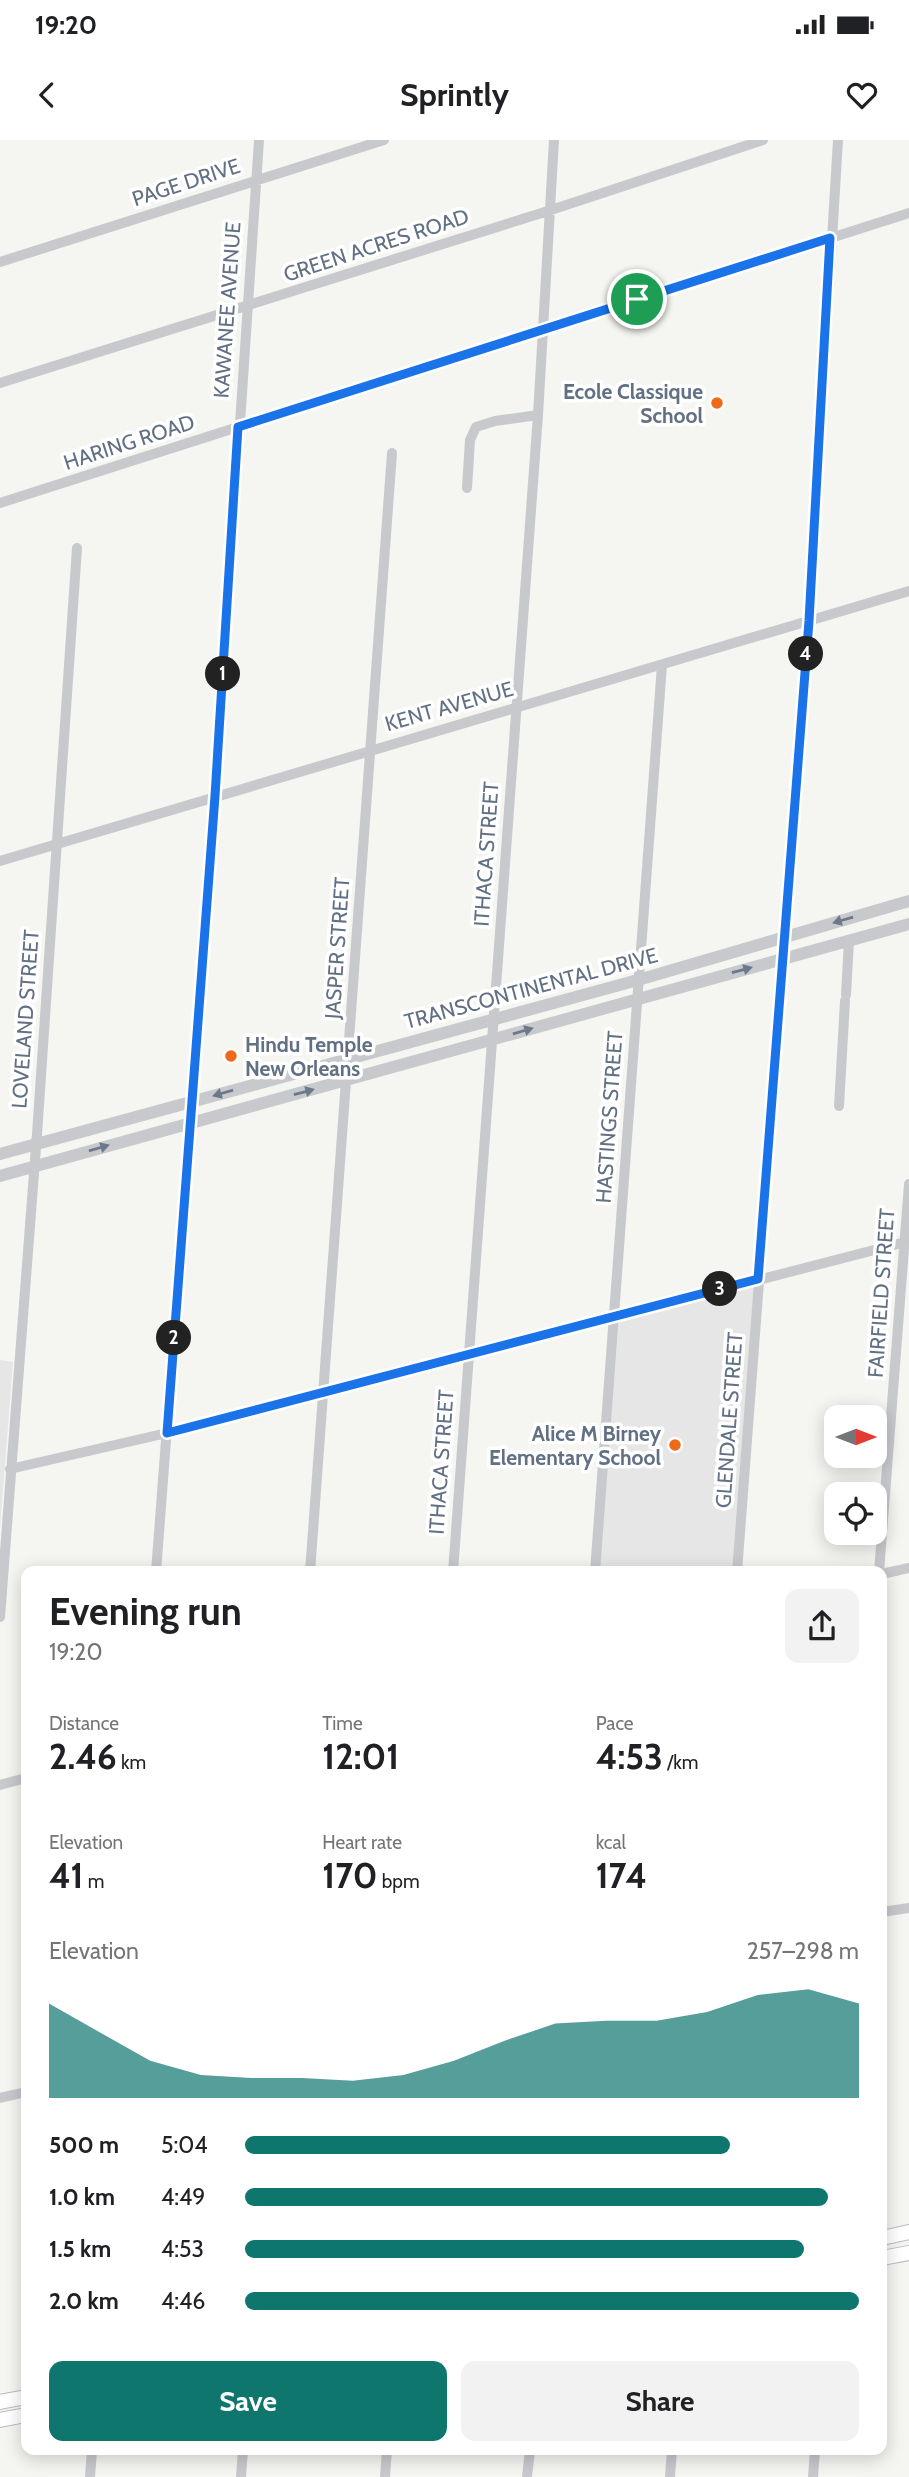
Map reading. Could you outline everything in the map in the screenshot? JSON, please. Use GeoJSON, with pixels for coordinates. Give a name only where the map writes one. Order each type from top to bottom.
{"type":"FeatureCollection","features":[{"type":"Feature","properties":{"kind":"main road"},"geometry":{"type":"LineString","coordinates":[[887,2237],[909,2232]]}},
{"type":"Feature","properties":{"kind":"main road"},"geometry":{"type":"LineString","coordinates":[[887,2257],[909,2253]]}},
{"type":"Feature","properties":{"kind":"main road"},"geometry":{"type":"LineString","coordinates":[[0,2402],[21,2398]]}},
{"type":"Feature","properties":{"kind":"main road"},"geometry":{"type":"LineString","coordinates":[[1,2420],[21,2416]]}},
{"type":"Feature","properties":{"kind":"street","name":"KAWANEE AVENUE"},"geometry":{"type":"LineString","coordinates":[[156,1566],[215,796],[259,140]]}},
{"type":"Feature","properties":{"kind":"street","name":"PAGE DRIVE"},"geometry":{"type":"LineString","coordinates":[[0,262],[384,140]]}},
{"type":"Feature","properties":{"kind":"street","name":"ITHACA STREET"},"geometry":{"type":"LineString","coordinates":[[453,1566],[538,415],[554,140]]}},
{"type":"Feature","properties":{"kind":"street","name":"GREEN ACRES ROAD"},"geometry":{"type":"LineString","coordinates":[[0,383],[548,211],[763,140]]}},
{"type":"Feature","properties":{"kind":"street","name":"GLENDALE STREET"},"geometry":{"type":"LineString","coordinates":[[737,1566],[809,621],[838,140]]}},
{"type":"Feature","properties":{"kind":"street","name":"HARING ROAD"},"geometry":{"type":"LineString","coordinates":[[0,503],[909,213]]}},
{"type":"Feature","properties":{"kind":"street"},"geometry":{"type":"LineString","coordinates":[[467,488],[470,440],[476,427],[495,421],[538,415]]}},
{"type":"Feature","properties":{"kind":"street","name":"JASPER STREET"},"geometry":{"type":"LineString","coordinates":[[310,1566],[392,453]]}},
{"type":"Feature","properties":{"kind":"street","name":"LOVELAND STREET"},"geometry":{"type":"LineString","coordinates":[[0,1617],[77,548]]}},
{"type":"Feature","properties":{"kind":"street","name":"KENT AVENUE"},"geometry":{"type":"LineString","coordinates":[[0,861],[909,591]]}},
{"type":"Feature","properties":{"kind":"street","name":"HASTINGS STREET"},"geometry":{"type":"LineString","coordinates":[[595,1566],[662,665]]}},
{"type":"Feature","properties":{"kind":"street","name":"TRANSCONTINENTAL DRIVE"},"geometry":{"type":"LineString","coordinates":[[0,1154],[638,979],[909,901]]}},
{"type":"Feature","properties":{"kind":"street","name":"TRANSCONTINENTAL DRIVE"},"geometry":{"type":"LineString","coordinates":[[0,1176],[909,924]]}},
{"type":"Feature","properties":{"kind":"street"},"geometry":{"type":"LineString","coordinates":[[839,1106],[849,940]]}},
{"type":"Feature","properties":{"kind":"street","name":"FAIRFIELD STREET"},"geometry":{"type":"LineString","coordinates":[[882,1566],[907,1242],[909,1185]]}},
{"type":"Feature","properties":{"kind":"street"},"geometry":{"type":"LineString","coordinates":[[10,1469],[167,1433],[907,1242]]}},
{"type":"Feature","properties":{"kind":"street"},"geometry":{"type":"LineString","coordinates":[[887,1572],[909,1569]]}},
{"type":"Feature","properties":{"kind":"street"},"geometry":{"type":"LineString","coordinates":[[0,1785],[21,1779]]}},
{"type":"Feature","properties":{"kind":"street"},"geometry":{"type":"LineString","coordinates":[[887,1911],[909,1908]]}},
{"type":"Feature","properties":{"kind":"street"},"geometry":{"type":"LineString","coordinates":[[0,2098],[21,2093]]}},
{"type":"Feature","properties":{"kind":"street"},"geometry":{"type":"LineString","coordinates":[[90,2477],[92,2455]]}},
{"type":"Feature","properties":{"kind":"street"},"geometry":{"type":"LineString","coordinates":[[241,2477],[243,2455]]}},
{"type":"Feature","properties":{"kind":"street"},"geometry":{"type":"LineString","coordinates":[[385,2477],[387,2455]]}},
{"type":"Feature","properties":{"kind":"street"},"geometry":{"type":"LineString","coordinates":[[527,2477],[529,2455]]}},
{"type":"Feature","properties":{"kind":"street"},"geometry":{"type":"LineString","coordinates":[[670,2477],[672,2455]]}},
{"type":"Feature","properties":{"kind":"street"},"geometry":{"type":"LineString","coordinates":[[813,2477],[815,2455]]}},
{"type":"Feature","properties":{"kind":"shaded area","name":"Alice M Birney Elementary School"},"geometry":{"type":"Polygon","coordinates":[[[754,1284],[732,1566],[599,1566],[619,1319],[754,1284]]]}},
{"type":"Feature","properties":{"kind":"shaded area"},"geometry":{"type":"Polygon","coordinates":[[[0,1360],[13,1362],[0,1528],[0,1360]]]}},
{"type":"Feature","properties":{"kind":"place","name":"Ecole Classique School"},"geometry":{"type":"Point","coordinates":[717,403]}},
{"type":"Feature","properties":{"kind":"place","name":"Hindu Temple New Orleans"},"geometry":{"type":"Point","coordinates":[231,1056]}},
{"type":"Feature","properties":{"kind":"place","name":"Alice M Birney Elementary School"},"geometry":{"type":"Point","coordinates":[675,1445]}},
{"type":"Feature","properties":{"kind":"route"},"geometry":{"type":"LineString","coordinates":[[830,238],[809,621],[758,1279],[167,1433],[215,796],[238,427],[637,299],[830,238]]}}]}
